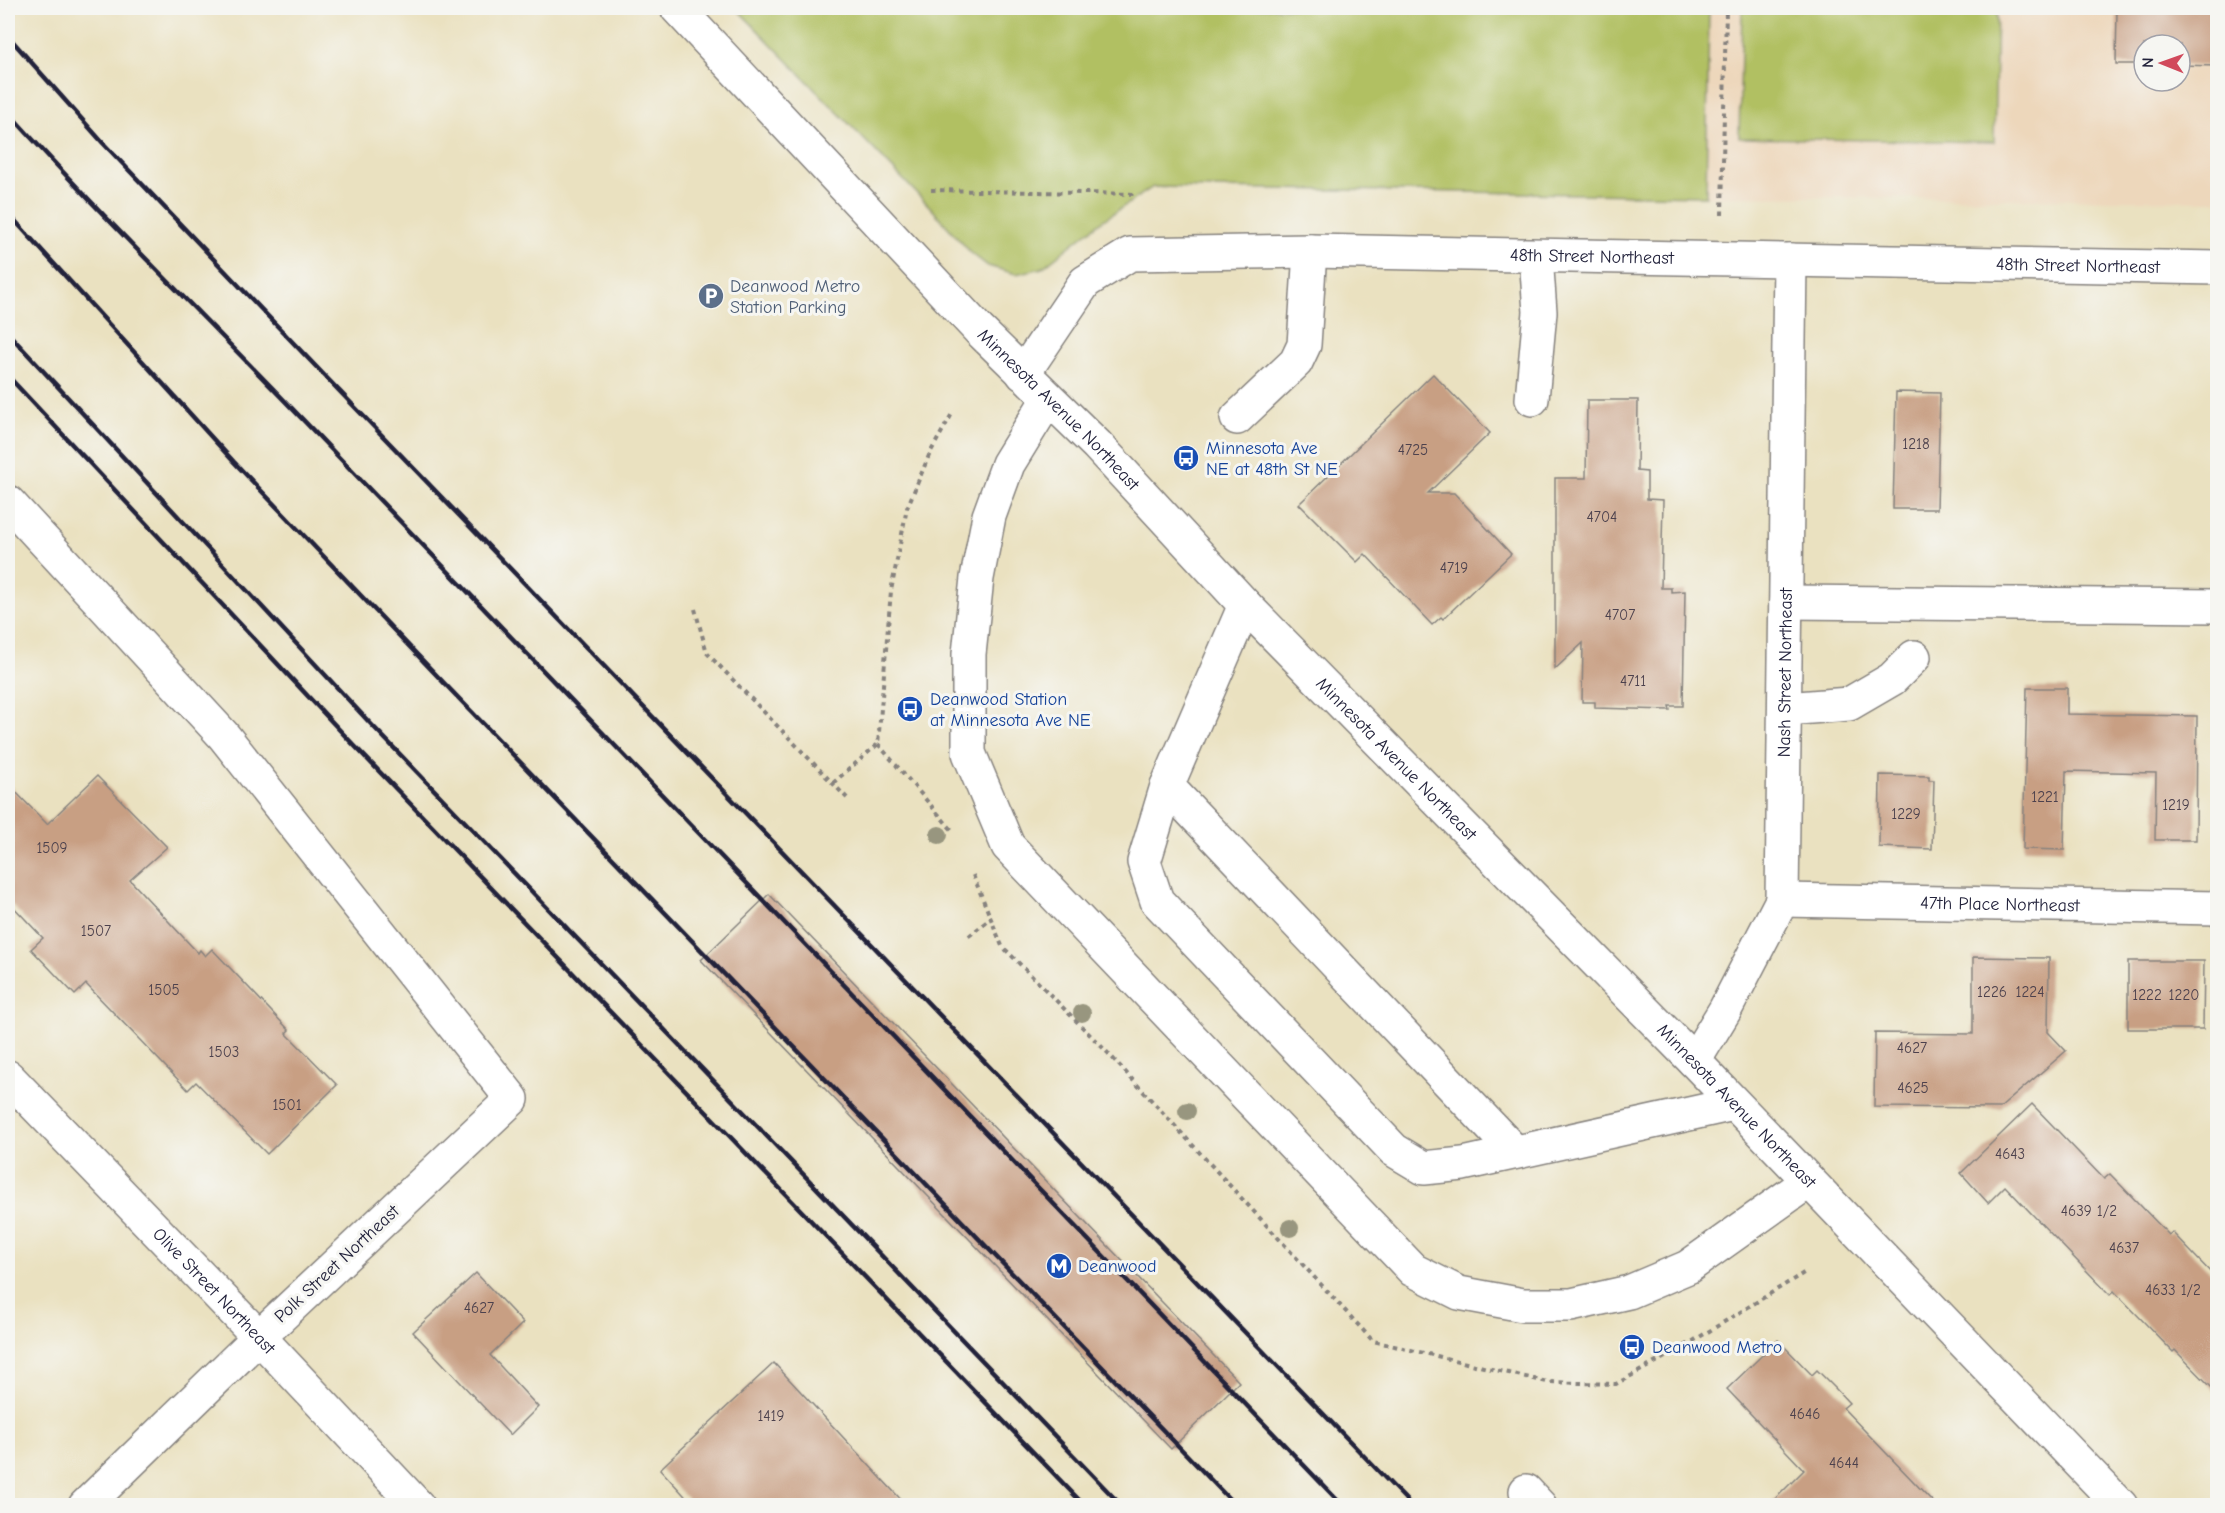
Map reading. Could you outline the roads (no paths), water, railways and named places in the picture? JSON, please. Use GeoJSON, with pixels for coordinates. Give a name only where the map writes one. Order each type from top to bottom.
{"type":"FeatureCollection","features":[{"type":"Feature","properties":{"kind":"street","name":"Minnesota Avenue Northeast"},"geometry":{"type":"LineString","coordinates":[[678,8],[979,330],[1097,445],[1245,605],[1694,1061],[2121,1506]]}},
{"type":"Feature","properties":{"kind":"street","name":"48th Street Northeast"},"geometry":{"type":"LineString","coordinates":[[1023,374],[1085,282],[1130,254],[1310,251],[2217,268]]}},
{"type":"Feature","properties":{"kind":"street"},"geometry":{"type":"LineString","coordinates":[[1237,418],[1296,362],[1304,345],[1310,251]]}},
{"type":"Feature","properties":{"kind":"street"},"geometry":{"type":"LineString","coordinates":[[1532,399],[1540,312],[1536,256]]}},
{"type":"Feature","properties":{"kind":"street","name":"Nash Street Northeast"},"geometry":{"type":"LineString","coordinates":[[1694,1061],[1725,1010],[1782,900],[1790,260]]}},
{"type":"Feature","properties":{"kind":"street"},"geometry":{"type":"LineString","coordinates":[[1048,399],[1008,464],[989,516],[977,578],[969,654],[969,753],[1008,846],[1413,1270],[1459,1293],[1523,1305],[1571,1305],[1629,1292],[1688,1267],[1809,1181]]}},
{"type":"Feature","properties":{"kind":"street","name":"Polk Street Northeast"},"geometry":{"type":"LineString","coordinates":[[8,502],[223,735],[512,1100],[259,1337],[85,1506]]}},
{"type":"Feature","properties":{"kind":"street"},"geometry":{"type":"LineString","coordinates":[[1786,602],[2217,606]]}},
{"type":"Feature","properties":{"kind":"street"},"geometry":{"type":"LineString","coordinates":[[1245,605],[1167,786],[1144,862],[1157,901],[1394,1150],[1424,1168],[1463,1164],[1734,1104]]}},
{"type":"Feature","properties":{"kind":"street"},"geometry":{"type":"LineString","coordinates":[[1785,709],[1849,704],[1892,679],[1914,657]]}},
{"type":"Feature","properties":{"kind":"street"},"geometry":{"type":"LineString","coordinates":[[1167,786],[1515,1152]]}},
{"type":"Feature","properties":{"kind":"street","name":"47th Place Northeast"},"geometry":{"type":"LineString","coordinates":[[1782,900],[2217,908]]}},
{"type":"Feature","properties":{"kind":"street","name":"Olive Street Northeast"},"geometry":{"type":"LineString","coordinates":[[8,1077],[259,1337],[418,1506]]}},
{"type":"Feature","properties":{"kind":"railway"},"geometry":{"type":"LineString","coordinates":[[8,36],[103,143],[324,375],[1412,1506]]}},
{"type":"Feature","properties":{"kind":"railway"},"geometry":{"type":"LineString","coordinates":[[8,112],[1343,1506]]}},
{"type":"Feature","properties":{"kind":"railway"},"geometry":{"type":"LineString","coordinates":[[8,213],[234,462],[1236,1506]]}},
{"type":"Feature","properties":{"kind":"railway"},"geometry":{"type":"LineString","coordinates":[[8,333],[369,722],[1122,1506]]}},
{"type":"Feature","properties":{"kind":"railway"},"geometry":{"type":"LineString","coordinates":[[8,376],[349,740],[1085,1506]]}},
{"type":"Feature","properties":{"kind":"place","name":"Deanwood Metro Station Parking"},"geometry":{"type":"Point","coordinates":[711,296]}},
{"type":"Feature","properties":{"kind":"place","name":"Minnesota Ave NE at 48th St NE"},"geometry":{"type":"Point","coordinates":[1186,458]}},
{"type":"Feature","properties":{"kind":"place","name":"Deanwood Station at Minnesota Ave NE"},"geometry":{"type":"Point","coordinates":[910,709]}},
{"type":"Feature","properties":{"kind":"place","name":"Deanwood"},"geometry":{"type":"Point","coordinates":[1059,1266]}},
{"type":"Feature","properties":{"kind":"place","name":"Deanwood Metro"},"geometry":{"type":"Point","coordinates":[1632,1347]}}]}
